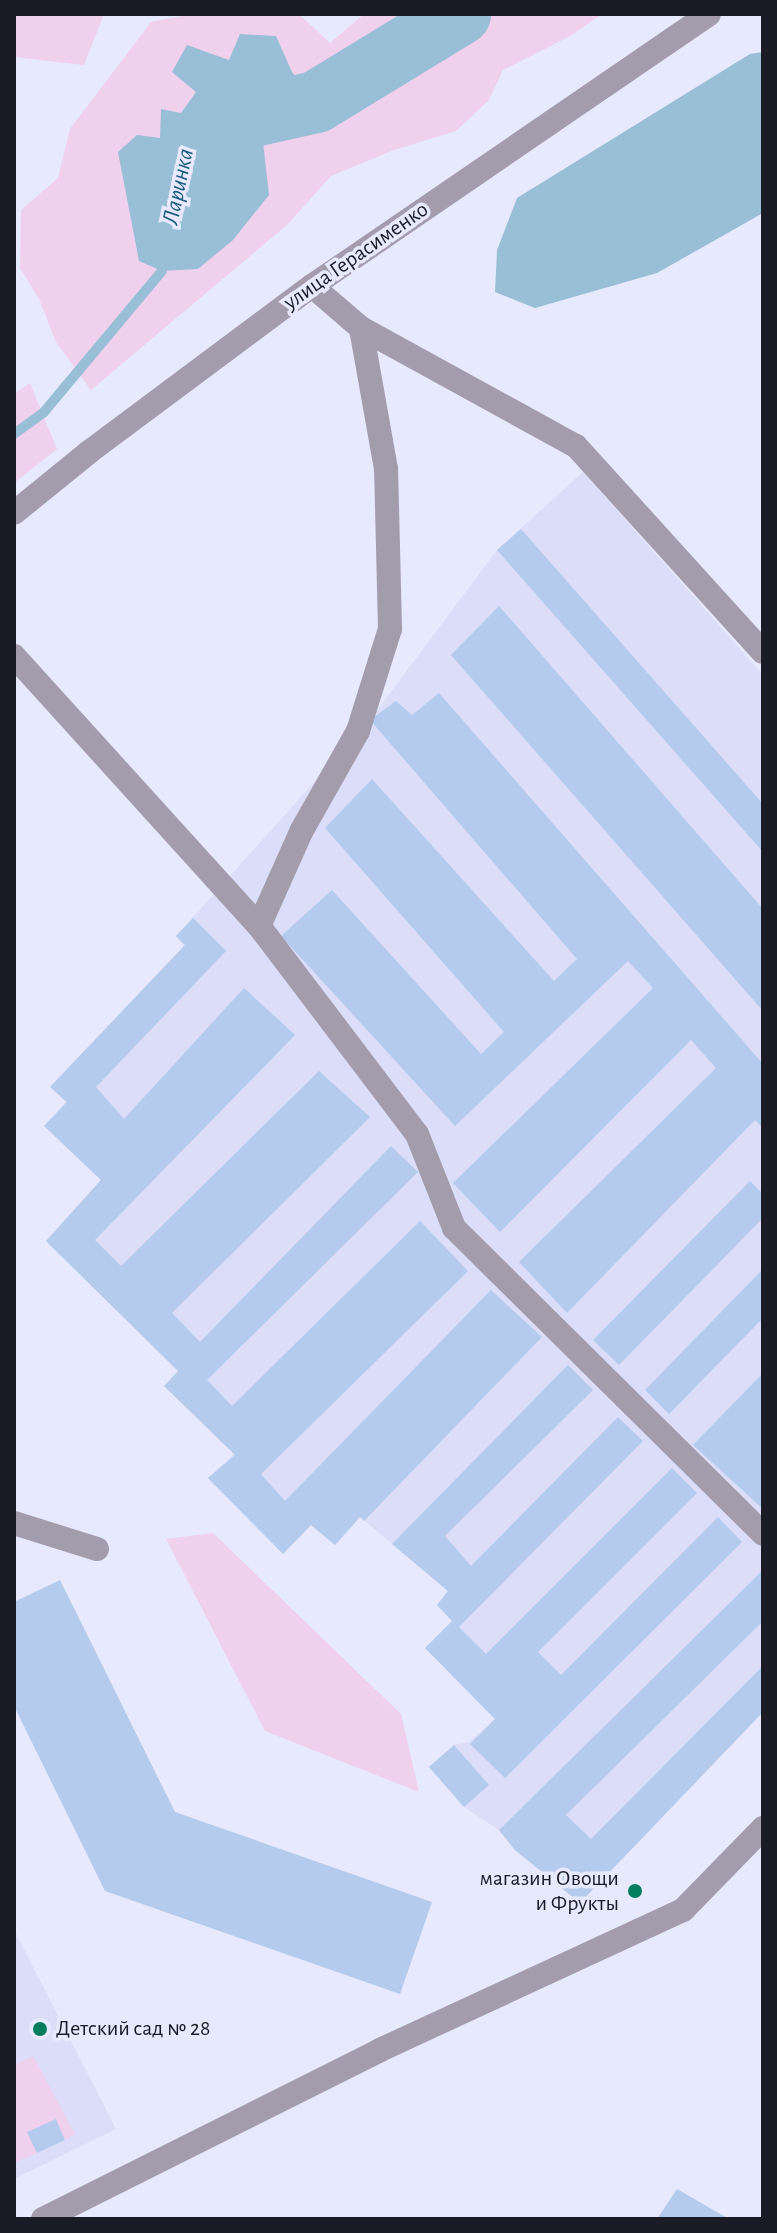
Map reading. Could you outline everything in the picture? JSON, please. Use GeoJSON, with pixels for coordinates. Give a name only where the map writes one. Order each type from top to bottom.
{"type":"FeatureCollection","features":[{"type":"Feature","properties":{"kind":"street","name":"улица Герасименко"},"geometry":{"type":"LineString","coordinates":[[14,513],[89,452],[312,286],[709,14]]}},
{"type":"Feature","properties":{"kind":"street"},"geometry":{"type":"LineString","coordinates":[[312,286],[361,328],[576,446],[763,652]]}},
{"type":"Feature","properties":{"kind":"street"},"geometry":{"type":"LineString","coordinates":[[259,926],[302,830],[358,731],[390,629],[386,469],[361,328]]}},
{"type":"Feature","properties":{"kind":"street"},"geometry":{"type":"LineString","coordinates":[[14,656],[259,926],[417,1134],[454,1228],[763,1534]]}},
{"type":"Feature","properties":{"kind":"street"},"geometry":{"type":"LineString","coordinates":[[14,1523],[97,1549]]}},
{"type":"Feature","properties":{"kind":"street"},"geometry":{"type":"LineString","coordinates":[[43,2219],[406,2038],[683,1910],[763,1828]]}},
{"type":"Feature","properties":{"kind":"shaded area"},"geometry":{"type":"Polygon","coordinates":[[[14,14],[104,14],[84,65],[14,57],[14,14]]]}},
{"type":"Feature","properties":{"kind":"shaded area"},"geometry":{"type":"Polygon","coordinates":[[[191,14],[299,14],[330,43],[364,14],[602,14],[572,35],[503,70],[489,100],[456,131],[394,150],[331,176],[288,224],[91,390],[56,342],[39,299],[20,268],[21,210],[58,178],[70,129],[151,22],[191,14]]]}},
{"type":"Feature","properties":{"kind":"shaded area"},"geometry":{"type":"Polygon","coordinates":[[[30,383],[57,449],[14,483],[14,394],[30,383]]]}},
{"type":"Feature","properties":{"kind":"shaded area"},"geometry":{"type":"Polygon","coordinates":[[[583,472],[763,675],[763,1712],[580,1903],[515,1850],[499,1830],[464,1807],[429,1767],[454,1745],[469,1742],[495,1719],[425,1648],[452,1621],[437,1605],[448,1591],[360,1517],[335,1545],[311,1525],[283,1554],[208,1478],[234,1454],[178,1371],[46,1241],[101,1180],[44,1126],[66,1102],[50,1087],[184,946],[176,936],[370,720],[497,550],[583,472]]]}},
{"type":"Feature","properties":{"kind":"shaded area"},"geometry":{"type":"Polygon","coordinates":[[[213,1533],[401,1714],[419,1792],[265,1731],[166,1539],[213,1533]]]}},
{"type":"Feature","properties":{"kind":"shaded area","name":"Детский сад № 28"},"geometry":{"type":"Polygon","coordinates":[[[14,1930],[116,2129],[14,2179],[14,1930]]]}},
{"type":"Feature","properties":{"kind":"shaded area"},"geometry":{"type":"Polygon","coordinates":[[[33,2056],[75,2134],[65,2140],[28,2133],[37,2153],[14,2163],[14,2065],[33,2056]]]}},
{"type":"Feature","properties":{"kind":"water"},"geometry":{"type":"Polygon","coordinates":[[[240,34],[276,36],[292,72],[316,102],[283,141],[263,142],[269,195],[233,240],[198,269],[162,271],[139,261],[118,152],[137,135],[160,138],[161,109],[181,113],[196,92],[172,72],[187,45],[229,60],[240,34]]]}},
{"type":"Feature","properties":{"kind":"water"},"geometry":{"type":"Polygon","coordinates":[[[763,52],[763,213],[657,273],[535,308],[495,292],[497,250],[517,198],[750,54],[763,52]]]}},
{"type":"Feature","properties":{"kind":"building"},"geometry":{"type":"Polygon","coordinates":[[[521,529],[763,804],[763,852],[497,550],[521,529]]]}},
{"type":"Feature","properties":{"kind":"building"},"geometry":{"type":"Polygon","coordinates":[[[499,606],[763,909],[763,1011],[451,655],[499,606]]]}},
{"type":"Feature","properties":{"kind":"building"},"geometry":{"type":"Polygon","coordinates":[[[439,693],[763,1064],[763,1128],[755,1120],[567,1313],[519,1262],[716,1068],[691,1040],[500,1232],[453,1183],[653,988],[628,961],[455,1126],[281,936],[332,890],[481,1054],[504,1032],[325,828],[372,779],[554,981],[577,959],[370,720],[396,701],[412,715],[439,693]]]}},
{"type":"Feature","properties":{"kind":"building"},"geometry":{"type":"Polygon","coordinates":[[[193,918],[226,951],[96,1087],[124,1119],[244,988],[295,1035],[95,1240],[121,1266],[319,1071],[370,1117],[172,1313],[200,1342],[391,1146],[418,1172],[207,1380],[232,1406],[420,1221],[468,1271],[261,1474],[285,1501],[491,1290],[542,1337],[364,1521],[360,1517],[335,1545],[311,1525],[283,1554],[208,1478],[235,1455],[164,1386],[178,1371],[46,1241],[101,1180],[44,1126],[67,1102],[50,1087],[185,945],[176,936],[193,918]]]}},
{"type":"Feature","properties":{"kind":"building"},"geometry":{"type":"Polygon","coordinates":[[[750,1181],[763,1194],[763,1218],[619,1365],[593,1340],[750,1181]]]}},
{"type":"Feature","properties":{"kind":"building"},"geometry":{"type":"Polygon","coordinates":[[[763,1269],[763,1318],[669,1414],[645,1390],[763,1269]]]}},
{"type":"Feature","properties":{"kind":"building"},"geometry":{"type":"Polygon","coordinates":[[[568,1365],[593,1390],[445,1536],[471,1566],[618,1417],[643,1441],[459,1627],[486,1654],[672,1468],[697,1493],[538,1652],[561,1675],[718,1517],[742,1542],[505,1778],[470,1744],[495,1719],[425,1648],[452,1621],[437,1605],[448,1591],[392,1544],[568,1365]]]}},
{"type":"Feature","properties":{"kind":"building"},"geometry":{"type":"Polygon","coordinates":[[[763,1373],[763,1509],[693,1445],[763,1373]]]}},
{"type":"Feature","properties":{"kind":"building"},"geometry":{"type":"Polygon","coordinates":[[[763,1570],[763,1621],[566,1815],[591,1839],[763,1666],[763,1712],[580,1903],[515,1850],[499,1830],[763,1570]]]}},
{"type":"Feature","properties":{"kind":"building"},"geometry":{"type":"Polygon","coordinates":[[[60,1580],[175,1812],[432,1902],[400,1994],[105,1891],[14,1706],[14,1602],[60,1580]]]}},
{"type":"Feature","properties":{"kind":"building"},"geometry":{"type":"Polygon","coordinates":[[[454,1745],[489,1785],[464,1807],[429,1767],[454,1745]]]}},
{"type":"Feature","properties":{"kind":"building"},"geometry":{"type":"Polygon","coordinates":[[[56,2119],[65,2140],[37,2153],[27,2132],[56,2119]]]}},
{"type":"Feature","properties":{"kind":"building"},"geometry":{"type":"Polygon","coordinates":[[[677,2189],[729,2219],[657,2219],[677,2189]]]}},
{"type":"Feature","properties":{"kind":"waterway","name":"Ларинка"},"geometry":{"type":"LineString","coordinates":[[232,121],[316,102],[460,14]]}},
{"type":"Feature","properties":{"kind":"waterway","name":"Ларинка"},"geometry":{"type":"LineString","coordinates":[[14,434],[44,412],[162,271]]}},
{"type":"Feature","properties":{"kind":"place","name":"магазин Овощи и Фрукты"},"geometry":{"type":"Point","coordinates":[635,1891]}},
{"type":"Feature","properties":{"kind":"place","name":"Детский сад № 28"},"geometry":{"type":"Point","coordinates":[40,2029]}}]}
